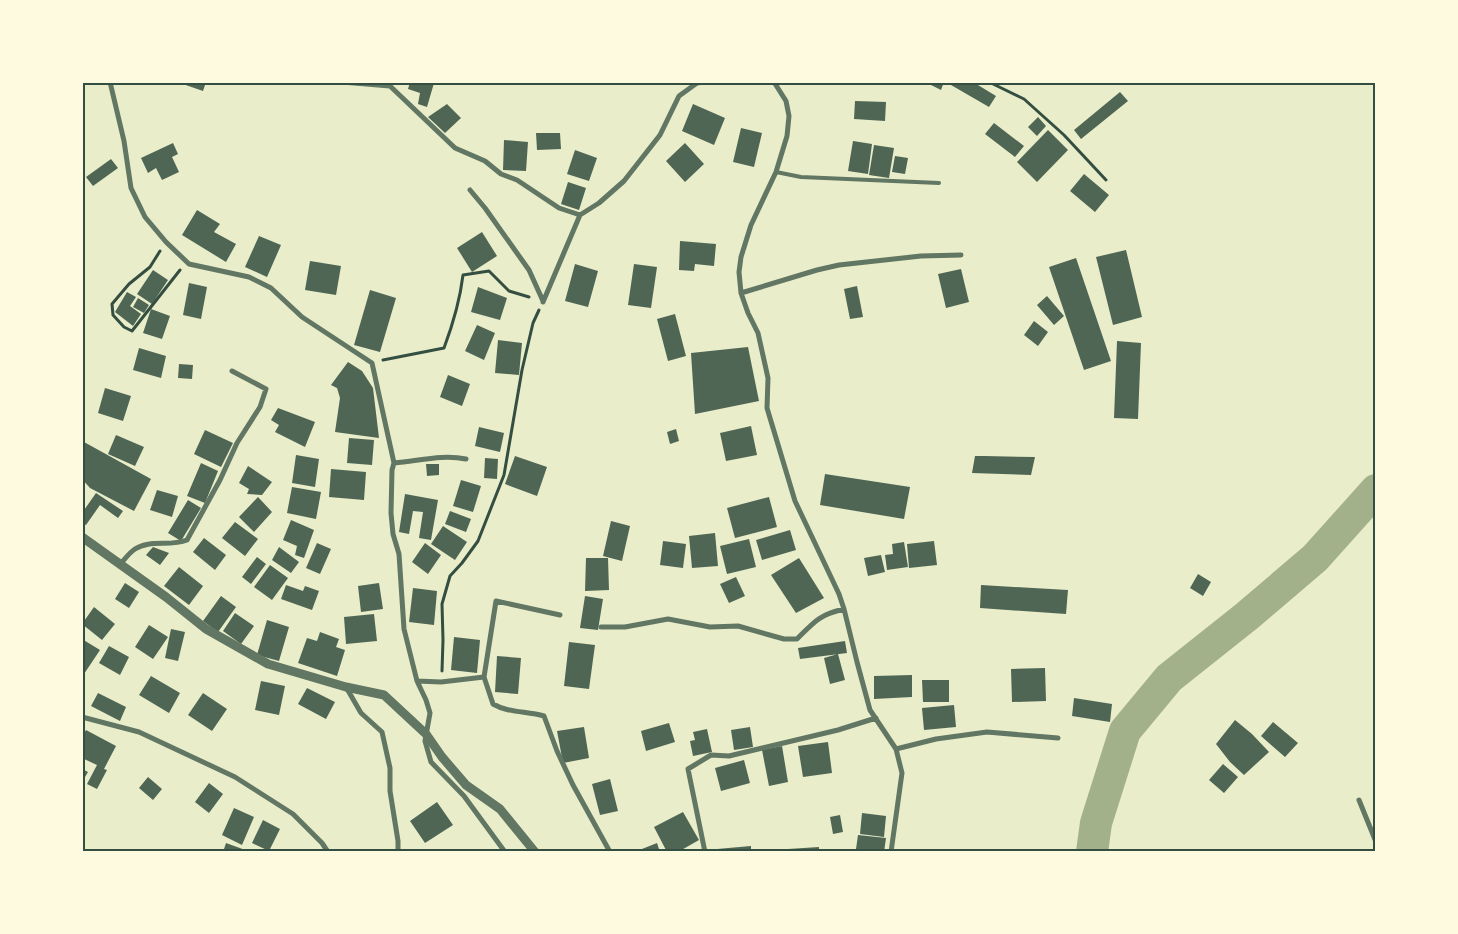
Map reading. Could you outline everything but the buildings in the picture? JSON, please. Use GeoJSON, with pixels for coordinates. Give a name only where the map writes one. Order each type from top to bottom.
{"type":"FeatureCollection","features":[{"type":"Feature","properties":{"kind":"street"},"geometry":{"type":"LineString","coordinates":[[110,82],[124,141],[132,188],[145,217],[166,242],[189,264],[248,277],[271,288],[302,317],[372,362],[394,463],[390,513],[393,534],[399,554],[404,629],[417,681],[430,713],[425,741],[431,762],[464,796],[505,852]]}},
{"type":"Feature","properties":{"kind":"street"},"geometry":{"type":"LineString","coordinates":[[342,82],[390,86],[455,148],[485,161],[501,174],[517,180],[559,208],[580,215]]}},
{"type":"Feature","properties":{"kind":"street"},"geometry":{"type":"LineString","coordinates":[[543,302],[580,215],[599,203],[624,182],[660,135],[679,96],[697,83],[704,82]]}},
{"type":"Feature","properties":{"kind":"street"},"geometry":{"type":"LineString","coordinates":[[774,82],[786,101],[789,116],[787,136],[776,172],[751,225],[741,256],[739,272],[742,293],[748,313],[758,333],[768,378],[767,408],[795,501],[839,594],[870,710],[896,750],[902,773],[891,852]]}},
{"type":"Feature","properties":{"kind":"street"},"geometry":{"type":"LineString","coordinates":[[470,190],[529,270],[543,302]]}},
{"type":"Feature","properties":{"kind":"street"},"geometry":{"type":"LineString","coordinates":[[742,293],[839,265],[921,256],[961,256]]}},
{"type":"Feature","properties":{"kind":"street"},"geometry":{"type":"LineString","coordinates":[[120,564],[134,549],[146,544],[178,544],[186,540],[220,480],[237,443],[260,407],[266,388],[232,371]]}},
{"type":"Feature","properties":{"kind":"street"},"geometry":{"type":"LineString","coordinates":[[394,463],[440,456],[466,459]]}},
{"type":"Feature","properties":{"kind":"street"},"geometry":{"type":"LineString","coordinates":[[82,537],[166,597],[206,629],[233,646],[268,664],[346,687],[384,695],[426,734],[442,757],[466,784],[500,809],[535,852]]}},
{"type":"Feature","properties":{"kind":"street"},"geometry":{"type":"LineString","coordinates":[[560,615],[496,601],[484,677],[493,704],[502,709],[533,712],[544,716],[573,786],[610,852]]}},
{"type":"Feature","properties":{"kind":"street"},"geometry":{"type":"LineString","coordinates":[[601,627],[625,627],[668,619],[710,627],[738,626],[784,639],[797,639],[818,618],[827,613],[844,609]]}},
{"type":"Feature","properties":{"kind":"street"},"geometry":{"type":"LineString","coordinates":[[417,681],[441,682],[484,677]]}},
{"type":"Feature","properties":{"kind":"street"},"geometry":{"type":"LineString","coordinates":[[346,687],[361,713],[382,732],[390,768],[390,791],[398,852]]}},
{"type":"Feature","properties":{"kind":"street"},"geometry":{"type":"LineString","coordinates":[[82,717],[139,732],[236,777],[293,814],[322,843],[328,852]]}},
{"type":"Feature","properties":{"kind":"street"},"geometry":{"type":"LineString","coordinates":[[705,852],[688,769],[711,755],[729,756],[838,730],[876,718]]}},
{"type":"Feature","properties":{"kind":"street"},"geometry":{"type":"LineString","coordinates":[[896,750],[936,739],[987,732],[1058,738]]}},
{"type":"Feature","properties":{"kind":"street"},"geometry":{"type":"LineString","coordinates":[[1358,800],[1376,842]]}},
{"type":"Feature","properties":{"kind":"lane"},"geometry":{"type":"LineString","coordinates":[[776,172],[801,177],[939,183]]}},
{"type":"Feature","properties":{"kind":"path"},"geometry":{"type":"LineString","coordinates":[[989,82],[1024,99],[1064,135],[1106,180]]}},
{"type":"Feature","properties":{"kind":"path"},"geometry":{"type":"LineString","coordinates":[[166,242],[150,267],[129,284],[112,304],[113,315],[124,327],[132,331],[182,268],[189,264]]}},
{"type":"Feature","properties":{"kind":"path"},"geometry":{"type":"LineString","coordinates":[[372,362],[410,353],[444,348],[452,327],[463,275],[489,271],[509,292],[543,302],[534,324],[522,370],[504,475],[478,541],[450,576],[442,604],[444,640],[441,682]]}},
{"type":"Feature","properties":{"kind":"waterway"},"geometry":{"type":"LineString","coordinates":[[1092,852],[1096,823],[1125,731],[1169,678],[1247,616],[1315,558],[1376,490]]}}]}
